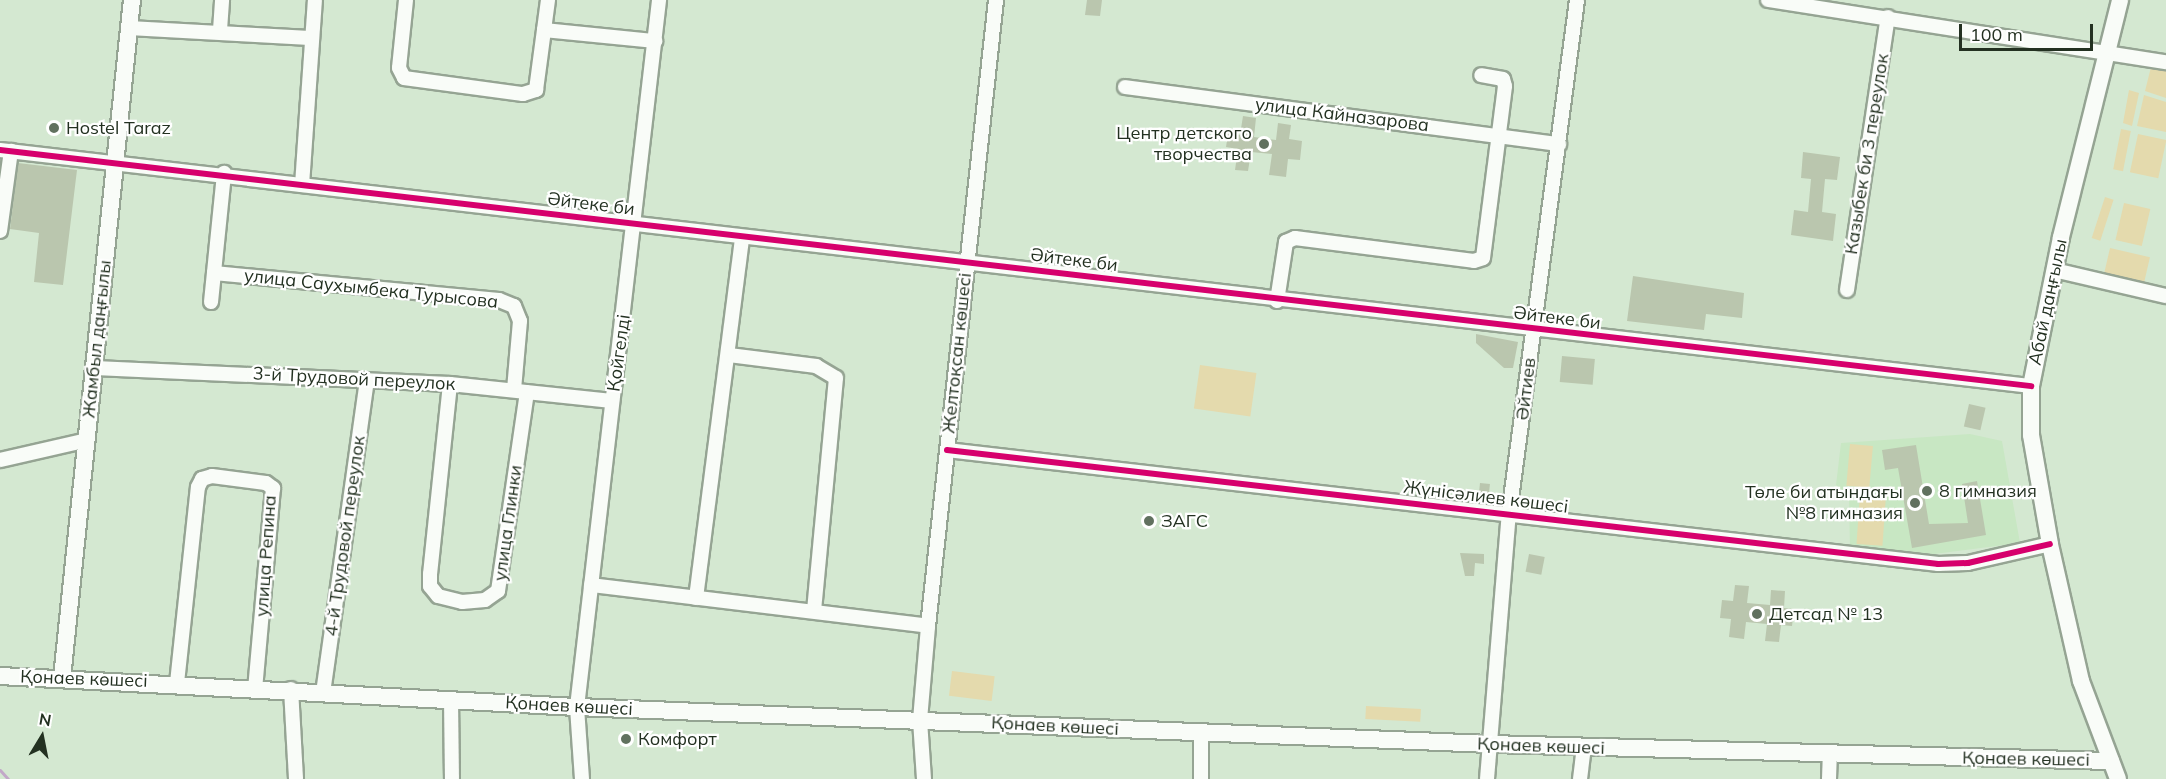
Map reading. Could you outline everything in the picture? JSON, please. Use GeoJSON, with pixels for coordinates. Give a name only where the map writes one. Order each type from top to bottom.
{"type":"FeatureCollection","features":[{"type":"Feature","properties":{"kind":"main road","name":"Жамбыл даңғылы"},"geometry":{"type":"LineString","coordinates":[[62,678],[132,0]]}},
{"type":"Feature","properties":{"kind":"main road","name":"Абай даңғылы"},"geometry":{"type":"LineString","coordinates":[[2118,779],[2081,681],[2050,544],[2031,435],[2031,386],[2054,270],[2120,0]]}},
{"type":"Feature","properties":{"kind":"main road","name":"Қонаев көшесі"},"geometry":{"type":"LineString","coordinates":[[0,676],[291,689],[323,693],[577,707],[1201,733],[1584,748],[2110,761]]}},
{"type":"Feature","properties":{"kind":"street"},"geometry":{"type":"LineString","coordinates":[[220,30],[222,0]]}},
{"type":"Feature","properties":{"kind":"street"},"geometry":{"type":"LineString","coordinates":[[302,185],[310,38],[315,0]]}},
{"type":"Feature","properties":{"kind":"street"},"geometry":{"type":"LineString","coordinates":[[406,0],[399,68],[404,78],[523,94],[536,90],[548,0]]}},
{"type":"Feature","properties":{"kind":"street","name":"Қойгелді"},"geometry":{"type":"LineString","coordinates":[[582,779],[577,707],[612,401],[635,225],[659,0]]}},
{"type":"Feature","properties":{"kind":"street","name":"Желтоқсан көшесі"},"geometry":{"type":"LineString","coordinates":[[924,779],[920,720],[928,626],[996,0]]}},
{"type":"Feature","properties":{"kind":"street","name":"Әйтиев"},"geometry":{"type":"LineString","coordinates":[[1487,779],[1509,514],[1577,0]]}},
{"type":"Feature","properties":{"kind":"street"},"geometry":{"type":"LineString","coordinates":[[1768,0],[2166,62]]}},
{"type":"Feature","properties":{"kind":"street","name":"Казыбек би 3 переулок"},"geometry":{"type":"LineString","coordinates":[[1846,290],[1888,18]]}},
{"type":"Feature","properties":{"kind":"street"},"geometry":{"type":"LineString","coordinates":[[129,28],[220,30],[310,38]]}},
{"type":"Feature","properties":{"kind":"street"},"geometry":{"type":"LineString","coordinates":[[544,30],[655,41]]}},
{"type":"Feature","properties":{"kind":"street"},"geometry":{"type":"LineString","coordinates":[[1277,301],[1286,242],[1295,238],[1474,261],[1483,258],[1503,79],[1481,75]]}},
{"type":"Feature","properties":{"kind":"street","name":"улица Кайназарова"},"geometry":{"type":"LineString","coordinates":[[1125,87],[1559,144]]}},
{"type":"Feature","properties":{"kind":"street"},"geometry":{"type":"LineString","coordinates":[[0,231],[6,151]]}},
{"type":"Feature","properties":{"kind":"street","name":"Әйтеке би"},"geometry":{"type":"LineString","coordinates":[[6,151],[114,160],[742,238],[967,261],[1277,301],[2031,386]]}},
{"type":"Feature","properties":{"kind":"street"},"geometry":{"type":"LineString","coordinates":[[211,302],[224,173]]}},
{"type":"Feature","properties":{"kind":"street"},"geometry":{"type":"LineString","coordinates":[[696,598],[729,355],[742,238]]}},
{"type":"Feature","properties":{"kind":"street"},"geometry":{"type":"LineString","coordinates":[[2054,270],[2166,296]]}},
{"type":"Feature","properties":{"kind":"street","name":"улица Саухымбека Турысова"},"geometry":{"type":"LineString","coordinates":[[214,273],[499,300],[514,306],[520,321],[520,391]]}},
{"type":"Feature","properties":{"kind":"street"},"geometry":{"type":"LineString","coordinates":[[729,355],[816,366],[836,378],[814,611]]}},
{"type":"Feature","properties":{"kind":"street","name":"3-й Трудовой переулок"},"geometry":{"type":"LineString","coordinates":[[95,368],[450,384],[612,401]]}},
{"type":"Feature","properties":{"kind":"street","name":"4-й Трудовой переулок"},"geometry":{"type":"LineString","coordinates":[[323,693],[367,380]]}},
{"type":"Feature","properties":{"kind":"street","name":"улица Глинки"},"geometry":{"type":"LineString","coordinates":[[450,384],[430,586],[438,596],[462,602],[485,600],[498,591],[520,391]]}},
{"type":"Feature","properties":{"kind":"street"},"geometry":{"type":"LineString","coordinates":[[0,460],[87,440]]}},
{"type":"Feature","properties":{"kind":"street","name":"Жүнісәлиев көшесі"},"geometry":{"type":"LineString","coordinates":[[947,450],[1938,564],[2050,544]]}},
{"type":"Feature","properties":{"kind":"street","name":"улица Репина"},"geometry":{"type":"LineString","coordinates":[[177,683],[198,487],[202,479],[212,476],[266,483],[273,488],[255,688]]}},
{"type":"Feature","properties":{"kind":"street"},"geometry":{"type":"LineString","coordinates":[[591,585],[928,626]]}},
{"type":"Feature","properties":{"kind":"street"},"geometry":{"type":"LineString","coordinates":[[291,689],[296,779]]}},
{"type":"Feature","properties":{"kind":"street"},"geometry":{"type":"LineString","coordinates":[[451,699],[453,779]]}},
{"type":"Feature","properties":{"kind":"street"},"geometry":{"type":"LineString","coordinates":[[1201,733],[1201,779]]}},
{"type":"Feature","properties":{"kind":"street"},"geometry":{"type":"LineString","coordinates":[[1580,779],[1584,748]]}},
{"type":"Feature","properties":{"kind":"street"},"geometry":{"type":"LineString","coordinates":[[1829,779],[1830,754]]}},
{"type":"Feature","properties":{"kind":"shaded area"},"geometry":{"type":"Polygon","coordinates":[[[2151,67],[2166,69],[2166,98],[2145,91],[2151,67]]]}},
{"type":"Feature","properties":{"kind":"shaded area"},"geometry":{"type":"Polygon","coordinates":[[[2129,90],[2139,93],[2132,126],[2123,123],[2129,90]]]}},
{"type":"Feature","properties":{"kind":"shaded area"},"geometry":{"type":"Polygon","coordinates":[[[2144,95],[2166,102],[2166,132],[2137,126],[2144,95]]]}},
{"type":"Feature","properties":{"kind":"shaded area"},"geometry":{"type":"Polygon","coordinates":[[[2121,129],[2131,131],[2123,171],[2113,169],[2121,129]]]}},
{"type":"Feature","properties":{"kind":"shaded area"},"geometry":{"type":"Polygon","coordinates":[[[2138,134],[2166,140],[2158,178],[2130,172],[2138,134]]]}},
{"type":"Feature","properties":{"kind":"shaded area"},"geometry":{"type":"Polygon","coordinates":[[[2105,197],[2114,200],[2100,241],[2092,238],[2105,197]]]}},
{"type":"Feature","properties":{"kind":"shaded area"},"geometry":{"type":"Polygon","coordinates":[[[2124,203],[2150,209],[2142,246],[2115,240],[2124,203]]]}},
{"type":"Feature","properties":{"kind":"shaded area"},"geometry":{"type":"Polygon","coordinates":[[[2110,248],[2150,257],[2144,284],[2104,274],[2110,248]]]}},
{"type":"Feature","properties":{"kind":"shaded area"},"geometry":{"type":"Polygon","coordinates":[[[1200,365],[1256,373],[1250,417],[1194,409],[1200,365]]]}},
{"type":"Feature","properties":{"kind":"shaded area","name":"8 гимназия"},"geometry":{"type":"Polygon","coordinates":[[[1970,434],[2002,441],[2020,543],[1934,554],[1850,550],[1849,496],[1836,485],[1841,443],[1970,434]]]}},
{"type":"Feature","properties":{"kind":"shaded area"},"geometry":{"type":"Polygon","coordinates":[[[1850,444],[1873,446],[1869,488],[1846,486],[1850,444]]]}},
{"type":"Feature","properties":{"kind":"shaded area"},"geometry":{"type":"Polygon","coordinates":[[[1860,494],[1886,496],[1882,546],[1857,544],[1860,494]]]}},
{"type":"Feature","properties":{"kind":"shaded area"},"geometry":{"type":"Polygon","coordinates":[[[952,671],[995,676],[992,701],[949,696],[952,671]]]}},
{"type":"Feature","properties":{"kind":"shaded area"},"geometry":{"type":"Polygon","coordinates":[[[1366,706],[1421,709],[1420,722],[1365,719],[1366,706]]]}},
{"type":"Feature","properties":{"kind":"building"},"geometry":{"type":"Polygon","coordinates":[[[1087,0],[1102,0],[1100,16],[1085,15],[1087,0]]]}},
{"type":"Feature","properties":{"kind":"building","name":"Центр детского творчества"},"geometry":{"type":"Polygon","coordinates":[[[1243,116],[1256,118],[1254,137],[1276,140],[1278,123],[1291,125],[1289,139],[1302,141],[1300,160],[1288,159],[1286,177],[1269,175],[1272,154],[1251,152],[1248,171],[1235,170],[1238,149],[1226,147],[1228,134],[1240,135],[1243,116]]]}},
{"type":"Feature","properties":{"kind":"building"},"geometry":{"type":"Polygon","coordinates":[[[1803,152],[1840,157],[1837,180],[1825,179],[1822,212],[1836,214],[1833,241],[1791,235],[1794,210],[1808,212],[1811,179],[1801,178],[1803,152]]]}},
{"type":"Feature","properties":{"kind":"building"},"geometry":{"type":"Polygon","coordinates":[[[18,163],[77,170],[63,285],[34,282],[39,233],[10,229],[18,163]]]}},
{"type":"Feature","properties":{"kind":"building"},"geometry":{"type":"Polygon","coordinates":[[[1633,276],[1744,293],[1742,318],[1706,314],[1704,330],[1627,321],[1633,276]]]}},
{"type":"Feature","properties":{"kind":"building"},"geometry":{"type":"Polygon","coordinates":[[[1476,334],[1518,342],[1513,368],[1504,368],[1476,343],[1476,334]]]}},
{"type":"Feature","properties":{"kind":"building"},"geometry":{"type":"Polygon","coordinates":[[[1562,356],[1595,359],[1593,385],[1560,382],[1562,356]]]}},
{"type":"Feature","properties":{"kind":"building"},"geometry":{"type":"Polygon","coordinates":[[[1969,404],[1986,408],[1980,430],[1964,426],[1969,404]]]}},
{"type":"Feature","properties":{"kind":"building","name":"Төле би атындағы №8 гимназия"},"geometry":{"type":"Polygon","coordinates":[[[1916,445],[1929,524],[1968,523],[1962,484],[1977,481],[1986,535],[1912,548],[1898,468],[1885,470],[1882,450],[1916,445]]]}},
{"type":"Feature","properties":{"kind":"building"},"geometry":{"type":"Polygon","coordinates":[[[1480,483],[1490,484],[1488,502],[1478,501],[1480,483]]]}},
{"type":"Feature","properties":{"kind":"building"},"geometry":{"type":"Polygon","coordinates":[[[1460,553],[1484,554],[1484,564],[1475,563],[1474,576],[1465,576],[1460,553]]]}},
{"type":"Feature","properties":{"kind":"building"},"geometry":{"type":"Polygon","coordinates":[[[1529,554],[1545,557],[1541,575],[1526,572],[1529,554]]]}},
{"type":"Feature","properties":{"kind":"building","name":"Детсад № 13"},"geometry":{"type":"Polygon","coordinates":[[[1735,585],[1749,586],[1747,603],[1770,605],[1771,590],[1785,591],[1784,608],[1794,609],[1792,626],[1781,625],[1779,642],[1765,641],[1767,624],[1746,622],[1744,639],[1729,637],[1731,619],[1720,618],[1722,600],[1733,601],[1735,585]]]}},
{"type":"Feature","properties":{"kind":"waterway"},"geometry":{"type":"LineString","coordinates":[[0,770],[8,779]]}},
{"type":"Feature","properties":{"kind":"cycle path"},"geometry":{"type":"LineString","coordinates":[[0,150],[2031,386]]}},
{"type":"Feature","properties":{"kind":"cycle path"},"geometry":{"type":"LineString","coordinates":[[947,450],[1938,564],[1968,563],[2050,544]]}},
{"type":"Feature","properties":{"kind":"place","name":"Hostel Taraz"},"geometry":{"type":"Point","coordinates":[54,128]}},
{"type":"Feature","properties":{"kind":"place","name":"Центр детского творчества"},"geometry":{"type":"Point","coordinates":[1264,144]}},
{"type":"Feature","properties":{"kind":"place","name":"8 гимназия"},"geometry":{"type":"Point","coordinates":[1927,491]}},
{"type":"Feature","properties":{"kind":"place","name":"Төле би атындағы №8 гимназия"},"geometry":{"type":"Point","coordinates":[1915,503]}},
{"type":"Feature","properties":{"kind":"place","name":"ЗАГС"},"geometry":{"type":"Point","coordinates":[1149,521]}},
{"type":"Feature","properties":{"kind":"place","name":"Детсад № 13"},"geometry":{"type":"Point","coordinates":[1757,614]}},
{"type":"Feature","properties":{"kind":"place","name":"Комфорт"},"geometry":{"type":"Point","coordinates":[626,739]}}]}
